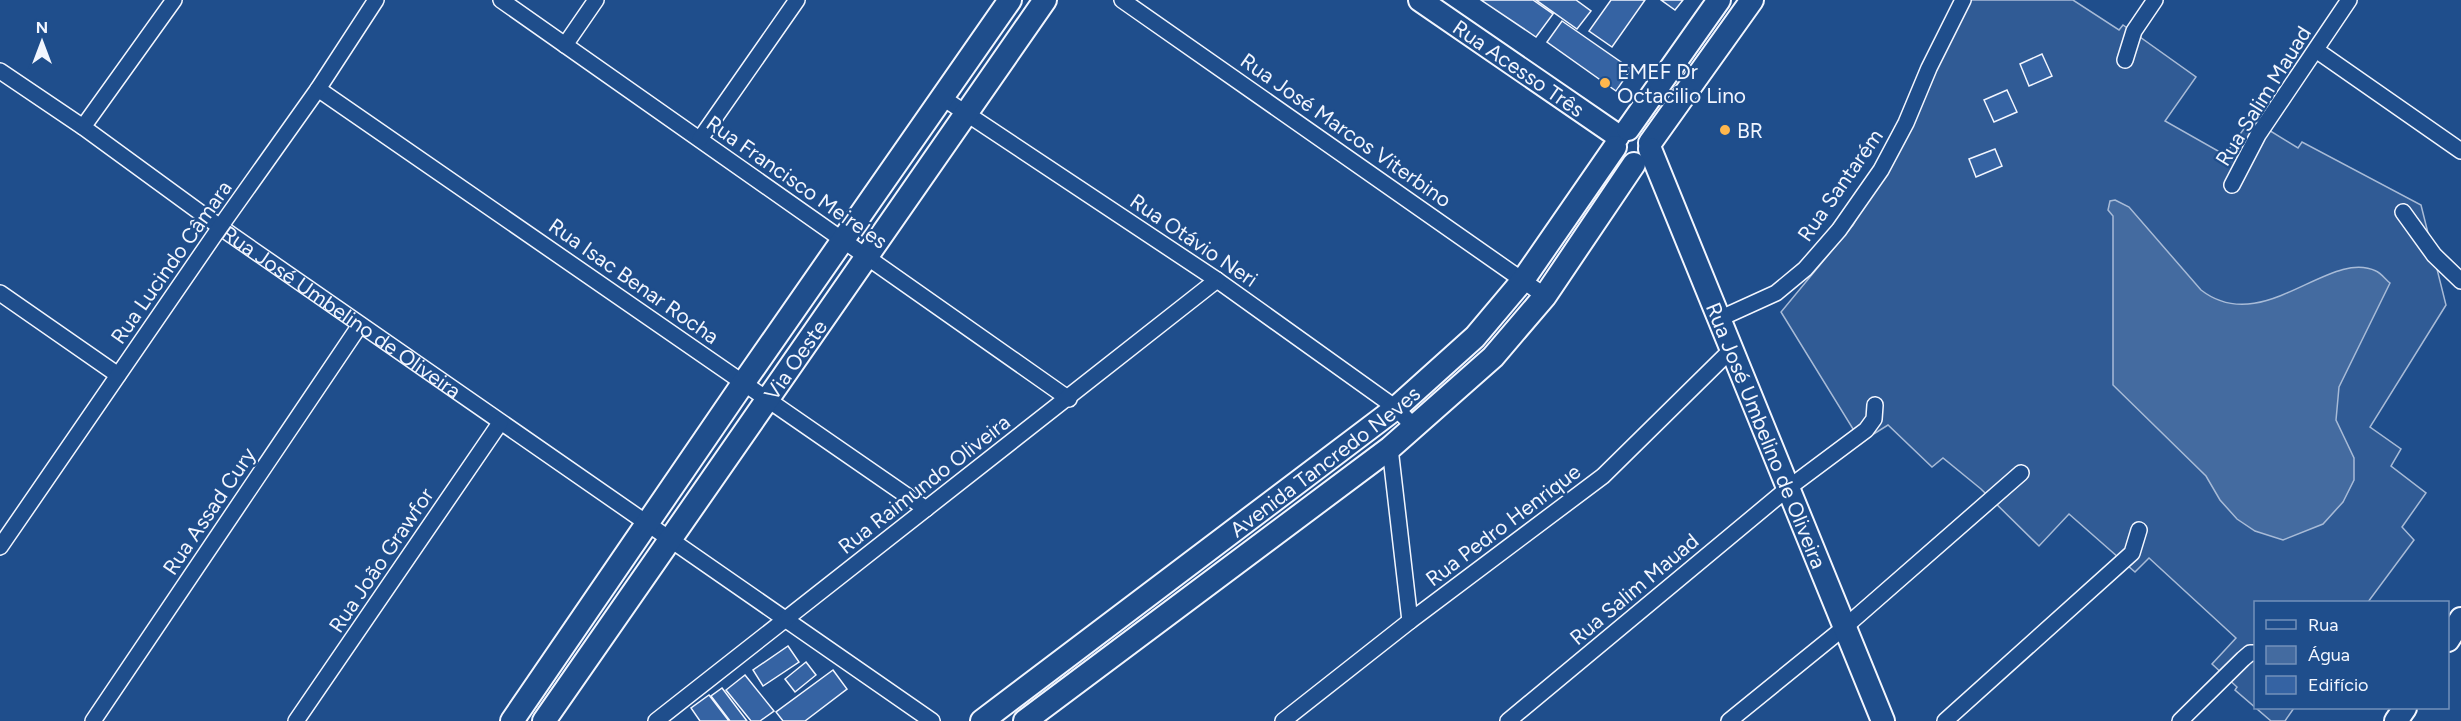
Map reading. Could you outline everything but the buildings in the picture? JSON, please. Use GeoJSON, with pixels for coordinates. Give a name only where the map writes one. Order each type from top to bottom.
{"type":"FeatureCollection","features":[{"type":"Feature","properties":{"kind":"street"},"geometry":{"type":"LineString","coordinates":[[82,127],[174,0]]}},
{"type":"Feature","properties":{"kind":"street","name":"Rua Lucindo Câmara"},"geometry":{"type":"LineString","coordinates":[[0,547],[6,524],[118,375],[318,89],[375,0]]}},
{"type":"Feature","properties":{"kind":"street","name":"Rua Francisco Meireles"},"geometry":{"type":"LineString","coordinates":[[501,0],[1068,399]]}},
{"type":"Feature","properties":{"kind":"street"},"geometry":{"type":"LineString","coordinates":[[565,45],[596,0]]}},
{"type":"Feature","properties":{"kind":"street"},"geometry":{"type":"LineString","coordinates":[[700,139],[797,0]]}},
{"type":"Feature","properties":{"kind":"street","name":"Via Oeste"},"geometry":{"type":"LineString","coordinates":[[512,721],[646,523],[1010,0]]}},
{"type":"Feature","properties":{"kind":"street","name":"Via Oeste"},"geometry":{"type":"LineString","coordinates":[[544,721],[677,545],[768,399],[1045,0]]}},
{"type":"Feature","properties":{"kind":"street","name":"Rua José Marcos Viterbino"},"geometry":{"type":"LineString","coordinates":[[1122,0],[1545,296]]}},
{"type":"Feature","properties":{"kind":"street","name":"Rua Acesso Três"},"geometry":{"type":"LineString","coordinates":[[1420,0],[1620,137]]}},
{"type":"Feature","properties":{"kind":"street","name":"Avenida Tancredo Neves"},"geometry":{"type":"LineString","coordinates":[[982,721],[1396,408],[1475,338],[1523,280],[1620,137],[1719,0]]}},
{"type":"Feature","properties":{"kind":"street","name":"Avenida Tancredo Neves"},"geometry":{"type":"LineString","coordinates":[[1025,721],[1390,448],[1493,357],[1545,296],[1752,0]]}},
{"type":"Feature","properties":{"kind":"street","name":"Rua Santarém"},"geometry":{"type":"LineString","coordinates":[[1720,318],[1776,294],[1806,269],[1839,230],[1881,170],[1906,123],[1929,68],[1963,0]]}},
{"type":"Feature","properties":{"kind":"street"},"geometry":{"type":"LineString","coordinates":[[2125,60],[2134,31],[2155,0]]}},
{"type":"Feature","properties":{"kind":"street","name":"Rua Salim Mauad"},"geometry":{"type":"LineString","coordinates":[[2232,185],[2258,135],[2349,0]]}},
{"type":"Feature","properties":{"kind":"street"},"geometry":{"type":"LineString","coordinates":[[1696,33],[1718,48]]}},
{"type":"Feature","properties":{"kind":"street"},"geometry":{"type":"LineString","coordinates":[[2316,50],[2461,151]]}},
{"type":"Feature","properties":{"kind":"street","name":"Rua José Umbelino de Oliveira"},"geometry":{"type":"LineString","coordinates":[[0,71],[360,325],[932,721]]}},
{"type":"Feature","properties":{"kind":"street","name":"Rua Isac Benar Rocha"},"geometry":{"type":"LineString","coordinates":[[318,89],[926,509]]}},
{"type":"Feature","properties":{"kind":"street","name":"Rua Otávio Neri"},"geometry":{"type":"LineString","coordinates":[[943,98],[1217,280],[1396,408],[1415,428]]}},
{"type":"Feature","properties":{"kind":"street"},"geometry":{"type":"LineString","coordinates":[[1640,130],[1645,133],[1643,155],[1623,162],[1616,153],[1620,137],[1640,130]]}},
{"type":"Feature","properties":{"kind":"street","name":"Rua José Umbelino de Oliveira"},"geometry":{"type":"LineString","coordinates":[[1643,155],[1664,184],[1733,348],[1787,489],[1846,626],[1883,721]]}},
{"type":"Feature","properties":{"kind":"street"},"geometry":{"type":"LineString","coordinates":[[2403,212],[2434,255],[2461,281]]}},
{"type":"Feature","properties":{"kind":"street","name":"Rua Raimundo Oliveira"},"geometry":{"type":"LineString","coordinates":[[656,721],[1217,280]]}},
{"type":"Feature","properties":{"kind":"street"},"geometry":{"type":"LineString","coordinates":[[0,293],[118,375]]}},
{"type":"Feature","properties":{"kind":"street","name":"Rua Assad Cury"},"geometry":{"type":"LineString","coordinates":[[93,721],[360,325]]}},
{"type":"Feature","properties":{"kind":"street","name":"Rua Pedro Henrique"},"geometry":{"type":"LineString","coordinates":[[1283,721],[1410,621],[1603,476],[1733,348]]}},
{"type":"Feature","properties":{"kind":"street","name":"Rua Salim Mauad"},"geometry":{"type":"LineString","coordinates":[[1508,721],[1787,489],[1866,430],[1874,419],[1875,405]]}},
{"type":"Feature","properties":{"kind":"street","name":"Rua João Grawfor"},"geometry":{"type":"LineString","coordinates":[[296,721],[501,423]]}},
{"type":"Feature","properties":{"kind":"street"},"geometry":{"type":"LineString","coordinates":[[1390,448],[1410,621]]}},
{"type":"Feature","properties":{"kind":"street"},"geometry":{"type":"LineString","coordinates":[[1730,721],[1846,626],[2021,473]]}},
{"type":"Feature","properties":{"kind":"street"},"geometry":{"type":"LineString","coordinates":[[1945,721],[2132,553],[2139,530]]}},
{"type":"Feature","properties":{"kind":"street"},"geometry":{"type":"LineString","coordinates":[[2449,638],[2461,619]]}},
{"type":"Feature","properties":{"kind":"street"},"geometry":{"type":"LineString","coordinates":[[2180,721],[2243,659],[2250,653],[2254,653]]}},
{"type":"Feature","properties":{"kind":"shaded area"},"geometry":{"type":"Polygon","coordinates":[[[1969,0],[2073,0],[2119,30],[2123,25],[2196,77],[2165,121],[2225,155],[2251,119],[2298,148],[2302,142],[2421,205],[2446,305],[2370,427],[2401,449],[2391,466],[2426,493],[2402,527],[2414,540],[2369,601],[2254,601],[2254,706],[2235,690],[2237,687],[2212,664],[2236,638],[2149,558],[2135,572],[2069,514],[2039,546],[1981,489],[1943,458],[1932,467],[1888,425],[1861,442],[1781,312],[1853,225],[1902,138],[1969,0]]]}},
{"type":"Feature","properties":{"kind":"shaded area"},"geometry":{"type":"Polygon","coordinates":[[[2257,709],[2293,709],[2285,721],[2271,721],[2257,709]]]}},
{"type":"Feature","properties":{"kind":"water"},"geometry":{"type":"Polygon","coordinates":[[[2115,200],[2129,207],[2201,290],[2224,302],[2248,304],[2271,299],[2338,271],[2358,267],[2380,273],[2390,283],[2339,387],[2336,420],[2354,458],[2354,480],[2343,502],[2323,524],[2283,540],[2255,531],[2237,519],[2220,500],[2206,476],[2113,385],[2113,216],[2108,210],[2110,201],[2115,200]]]}},
{"type":"Feature","properties":{"kind":"place","name":"EMEF Dr Octacilio Lino"},"geometry":{"type":"Point","coordinates":[1605,83]}},
{"type":"Feature","properties":{"kind":"place","name":"BR"},"geometry":{"type":"Point","coordinates":[1725,130]}}]}
